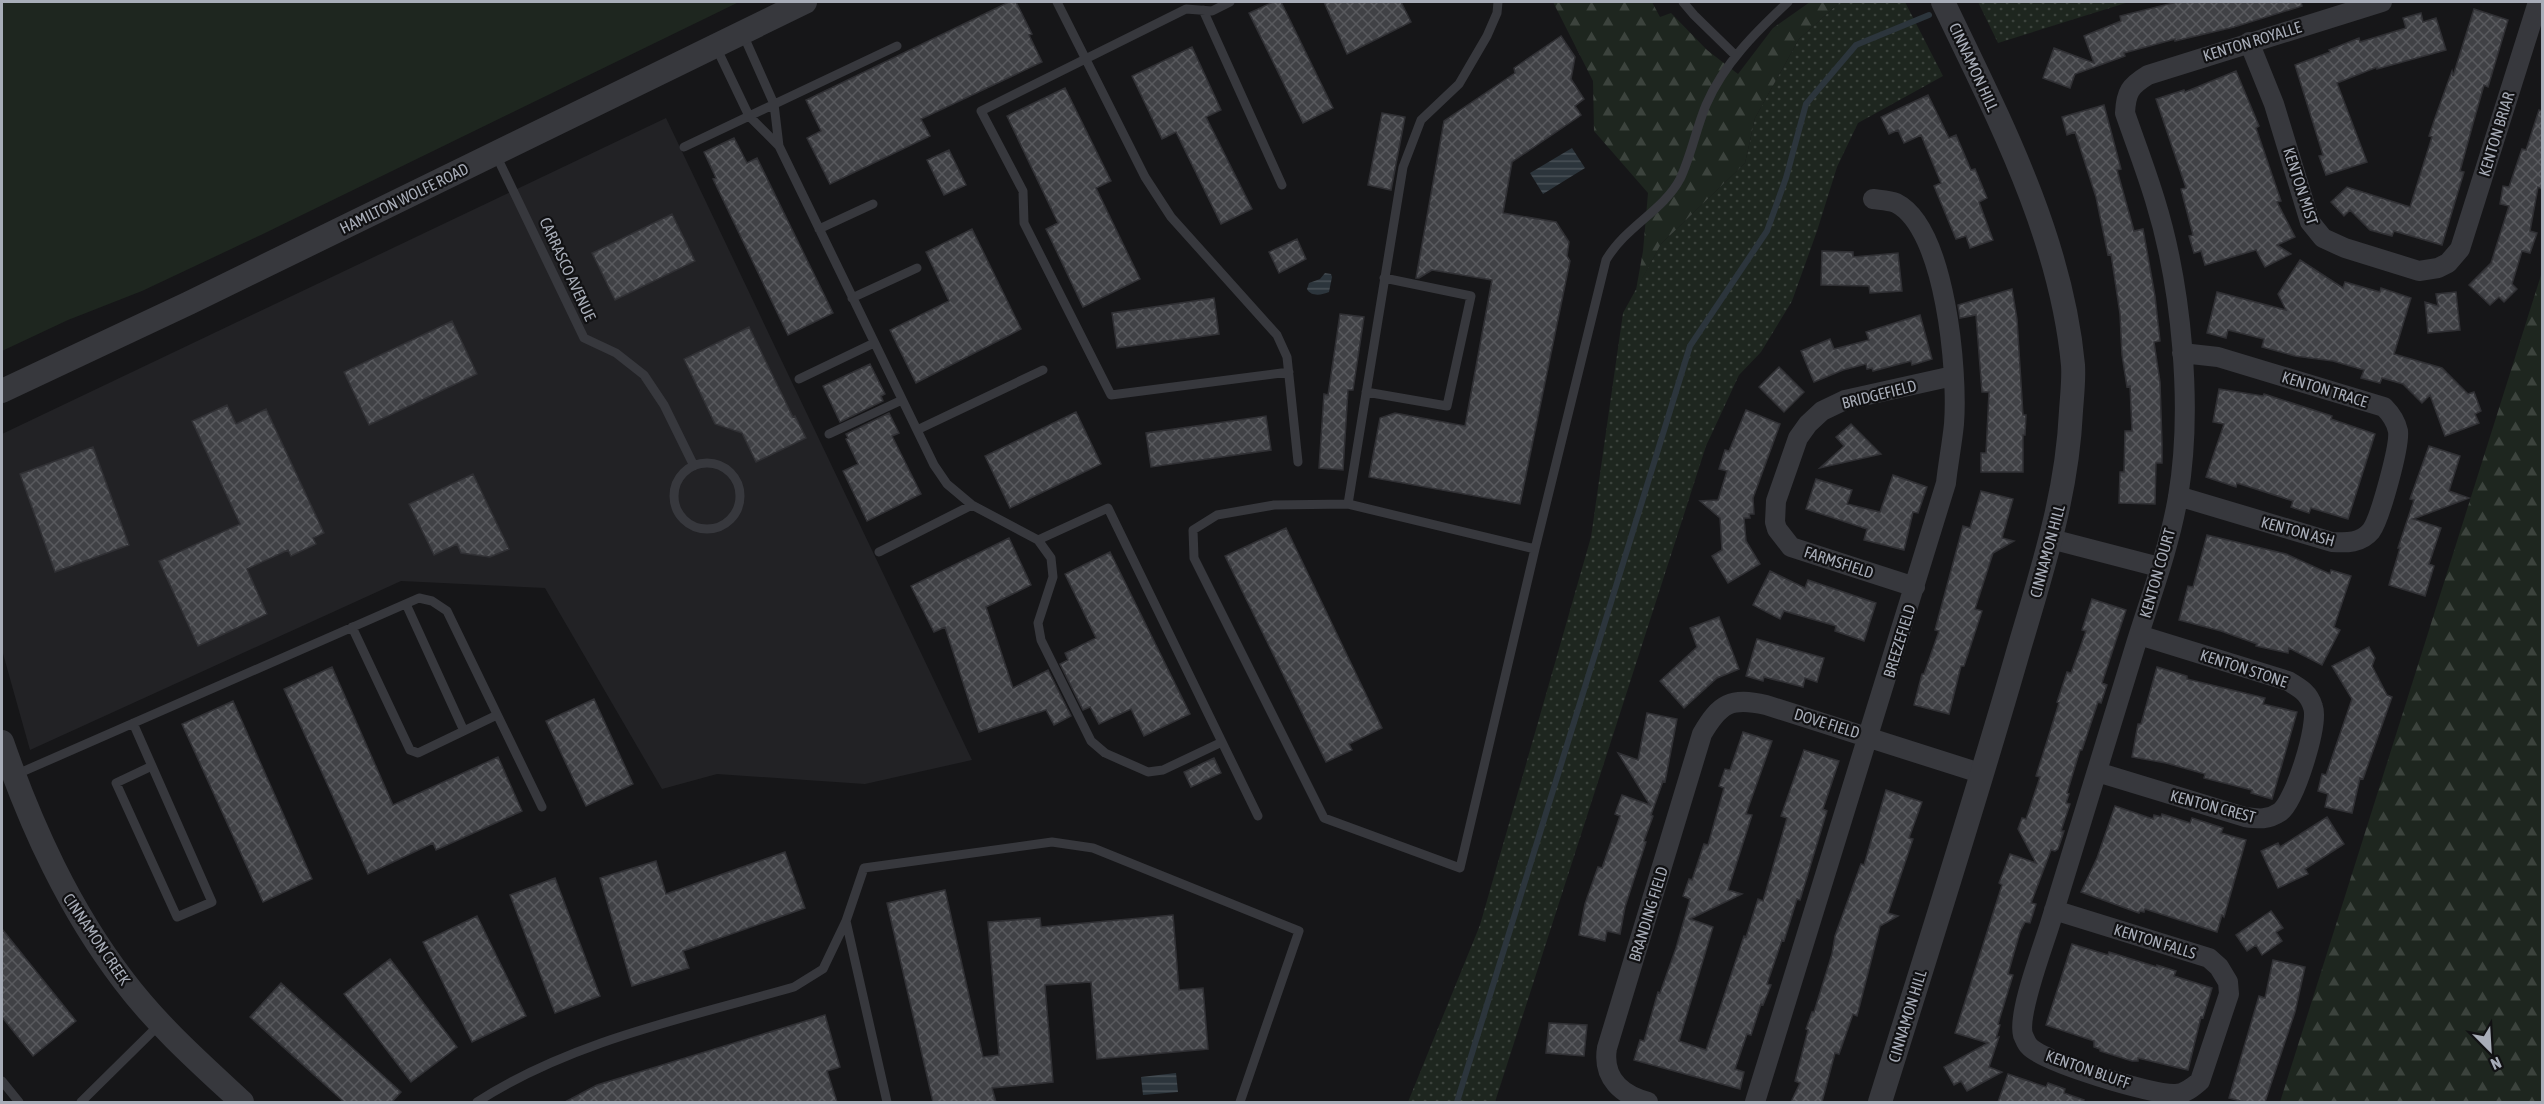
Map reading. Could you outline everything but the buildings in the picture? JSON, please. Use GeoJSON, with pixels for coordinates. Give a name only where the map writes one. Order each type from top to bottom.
{"type":"FeatureCollection","features":[{"type":"Feature","properties":{"kind":"street","name":"HAMILTON WOLFE ROAD"},"geometry":{"type":"LineString","coordinates":[[5,388],[189,303],[805,2]]}},
{"type":"Feature","properties":{"kind":"street","name":"CINNAMON HILL"},"geometry":{"type":"LineString","coordinates":[[1880,1102],[1983,774],[2051,539],[2066,478],[2070,426],[2073,367],[2064,309],[2036,208],[1988,95],[1943,2]]}},
{"type":"Feature","properties":{"kind":"street","name":"KENTON ROYALLE"},"geometry":{"type":"LineString","coordinates":[[2129,91],[2136,82],[2148,75],[2382,2]]}},
{"type":"Feature","properties":{"kind":"street","name":"KENTON BRIAR"},"geometry":{"type":"LineString","coordinates":[[2448,263],[2460,249],[2535,2]]}},
{"type":"Feature","properties":{"kind":"street","name":"KENTON MIST"},"geometry":{"type":"LineString","coordinates":[[2249,42],[2274,104],[2310,222],[2316,231],[2323,238],[2345,248],[2419,271],[2438,268],[2448,263]]}},
{"type":"Feature","properties":{"kind":"street","name":"KENTON COURT"},"geometry":{"type":"LineString","coordinates":[[2029,1046],[2023,1035],[2022,1024],[2027,1000],[2160,567],[2178,496],[2184,393],[2182,353],[2165,238],[2156,201],[2125,112],[2125,97],[2129,91]]}},
{"type":"Feature","properties":{"kind":"street","name":"BREEZEFIELD"},"geometry":{"type":"LineString","coordinates":[[1755,1102],[1946,483],[1954,423],[1949,330],[1939,280],[1922,228],[1894,202],[1873,199]]}},
{"type":"Feature","properties":{"kind":"street","name":"KENTON TRACE"},"geometry":{"type":"LineString","coordinates":[[2182,353],[2218,357],[2384,407],[2392,416],[2398,433],[2397,447],[2387,487]]}},
{"type":"Feature","properties":{"kind":"street","name":"BRIDGEFIELD"},"geometry":{"type":"LineString","coordinates":[[1775,522],[1776,501],[1798,438],[1808,424],[1822,411],[1845,400],[1953,376]]}},
{"type":"Feature","properties":{"kind":"street","name":"KENTON ASH"},"geometry":{"type":"LineString","coordinates":[[2178,496],[2332,542],[2349,544],[2372,530],[2387,487]]}},
{"type":"Feature","properties":{"kind":"street","name":"FARMSFIELD"},"geometry":{"type":"LineString","coordinates":[[1775,522],[1784,541],[1791,547],[1915,587]]}},
{"type":"Feature","properties":{"kind":"street"},"geometry":{"type":"LineString","coordinates":[[2051,539],[2160,567]]}},
{"type":"Feature","properties":{"kind":"street","name":"KENTON STONE"},"geometry":{"type":"LineString","coordinates":[[2139,635],[2288,681],[2304,690],[2314,709],[2315,721],[2301,767]]}},
{"type":"Feature","properties":{"kind":"street","name":"DOVE FIELD"},"geometry":{"type":"LineString","coordinates":[[1720,711],[1728,704],[1744,700],[1983,774]]}},
{"type":"Feature","properties":{"kind":"street","name":"BRANDING FIELD"},"geometry":{"type":"LineString","coordinates":[[1648,1102],[1632,1098],[1617,1086],[1609,1074],[1606,1056],[1702,734],[1720,711]]}},
{"type":"Feature","properties":{"kind":"street","name":"CINNAMON CREEK"},"geometry":{"type":"LineString","coordinates":[[2,742],[13,776],[44,850],[69,898],[124,982],[160,1024],[242,1102]]}},
{"type":"Feature","properties":{"kind":"street","name":"KENTON CREST"},"geometry":{"type":"LineString","coordinates":[[2097,772],[2245,817],[2265,820],[2281,811],[2290,801],[2301,767]]}},
{"type":"Feature","properties":{"kind":"street","name":"KENTON FALLS"},"geometry":{"type":"LineString","coordinates":[[2054,910],[2209,958],[2219,967],[2228,982],[2229,994],[2217,1033]]}},
{"type":"Feature","properties":{"kind":"street","name":"KENTON BLUFF"},"geometry":{"type":"LineString","coordinates":[[2029,1046],[2060,1063],[2160,1094],[2180,1094],[2200,1081],[2217,1033]]}},
{"type":"Feature","properties":{"kind":"lane"},"geometry":{"type":"LineString","coordinates":[[1057,2],[1144,177],[1171,217],[1277,334],[1287,357],[1298,462]]}},
{"type":"Feature","properties":{"kind":"lane"},"geometry":{"type":"LineString","coordinates":[[1230,2],[1212,11],[1186,9],[981,111],[1023,191],[1024,223],[1111,395],[1289,372]]}},
{"type":"Feature","properties":{"kind":"lane"},"geometry":{"type":"LineString","coordinates":[[1348,504],[1403,166],[1421,120],[1459,84],[1487,36],[1497,13],[1498,2]]}},
{"type":"Feature","properties":{"kind":"lane"},"geometry":{"type":"LineString","coordinates":[[1683,2],[1736,56]]}},
{"type":"Feature","properties":{"kind":"lane"},"geometry":{"type":"LineString","coordinates":[[1535,549],[1348,504],[1274,505],[1217,515],[1193,530],[1194,558],[1324,818],[1460,868],[1606,260],[1617,243],[1663,202],[1679,179],[1705,106],[1715,85],[1751,37],[1788,2]]}},
{"type":"Feature","properties":{"kind":"lane"},"geometry":{"type":"LineString","coordinates":[[1203,10],[1282,185]]}},
{"type":"Feature","properties":{"kind":"lane"},"geometry":{"type":"LineString","coordinates":[[742,32],[774,104],[778,146]]}},
{"type":"Feature","properties":{"kind":"lane"},"geometry":{"type":"LineString","coordinates":[[715,45],[749,116],[778,146],[934,465],[948,484],[972,506],[1038,540],[1051,558],[1053,576],[1038,623],[1041,640],[1091,741],[1105,753],[1148,772],[1163,770],[1222,742]]}},
{"type":"Feature","properties":{"kind":"lane"},"geometry":{"type":"LineString","coordinates":[[684,147],[897,46]]}},
{"type":"Feature","properties":{"kind":"lane","name":"CARRASCO AVENUE"},"geometry":{"type":"LineString","coordinates":[[496,153],[584,338],[616,353],[644,375],[664,405],[694,466]]}},
{"type":"Feature","properties":{"kind":"lane"},"geometry":{"type":"LineString","coordinates":[[819,229],[873,204]]}},
{"type":"Feature","properties":{"kind":"lane"},"geometry":{"type":"LineString","coordinates":[[852,298],[917,268]]}},
{"type":"Feature","properties":{"kind":"lane"},"geometry":{"type":"LineString","coordinates":[[1366,392],[1447,406],[1471,296],[1384,278]]}},
{"type":"Feature","properties":{"kind":"lane"},"geometry":{"type":"LineString","coordinates":[[800,380],[874,343]]}},
{"type":"Feature","properties":{"kind":"lane"},"geometry":{"type":"LineString","coordinates":[[917,430],[1043,370]]}},
{"type":"Feature","properties":{"kind":"lane"},"geometry":{"type":"LineString","coordinates":[[829,434],[902,400]]}},
{"type":"Feature","properties":{"kind":"lane"},"geometry":{"type":"LineString","coordinates":[[706,463],[719,465],[737,482],[740,504],[735,515],[716,528],[704,530],[693,527],[677,511],[674,501],[678,480],[694,466],[706,463]]}},
{"type":"Feature","properties":{"kind":"lane"},"geometry":{"type":"LineString","coordinates":[[879,552],[972,506]]}},
{"type":"Feature","properties":{"kind":"lane"},"geometry":{"type":"LineString","coordinates":[[1038,540],[1108,508],[1258,816]]}},
{"type":"Feature","properties":{"kind":"lane"},"geometry":{"type":"LineString","coordinates":[[13,776],[419,598],[432,600],[447,611],[542,807]]}},
{"type":"Feature","properties":{"kind":"lane"},"geometry":{"type":"LineString","coordinates":[[406,604],[464,731]]}},
{"type":"Feature","properties":{"kind":"lane"},"geometry":{"type":"LineString","coordinates":[[352,627],[410,750],[418,753],[497,715]]}},
{"type":"Feature","properties":{"kind":"lane"},"geometry":{"type":"LineString","coordinates":[[133,723],[152,766],[212,902],[177,917],[116,783],[152,766]]}},
{"type":"Feature","properties":{"kind":"lane"},"geometry":{"type":"LineString","coordinates":[[481,1101],[508,1082],[586,1047],[794,987],[823,969],[846,921],[864,868],[1052,842],[1093,848],[1299,930],[1240,1102]]}},
{"type":"Feature","properties":{"kind":"lane"},"geometry":{"type":"LineString","coordinates":[[846,921],[887,1102]]}},
{"type":"Feature","properties":{"kind":"lane"},"geometry":{"type":"LineString","coordinates":[[81,1102],[160,1024]]}},
{"type":"Feature","properties":{"kind":"lane"},"geometry":{"type":"LineString","coordinates":[[2,1081],[19,1102]]}},
{"type":"Feature","properties":{"kind":"shaded area"},"geometry":{"type":"Polygon","coordinates":[[[666,118],[972,760],[865,784],[717,774],[662,789],[545,588],[401,581],[30,750],[2,650],[2,434],[666,118]]]}},
{"type":"Feature","properties":{"kind":"shaded area"},"geometry":{"type":"Polygon","coordinates":[[[1572,148],[1585,168],[1543,194],[1530,173],[1572,148]]]}},
{"type":"Feature","properties":{"kind":"shaded area"},"geometry":{"type":"Polygon","coordinates":[[[1325,273],[1331,274],[1332,277],[1329,292],[1317,295],[1309,292],[1307,289],[1309,283],[1320,279],[1325,273]]]}},
{"type":"Feature","properties":{"kind":"shaded area"},"geometry":{"type":"Polygon","coordinates":[[[1176,1073],[1178,1092],[1143,1095],[1141,1077],[1176,1073]]]}},
{"type":"Feature","properties":{"kind":"green space"},"geometry":{"type":"Polygon","coordinates":[[[2,2],[739,2],[263,234],[142,291],[68,320],[2,351],[2,2]]]}},
{"type":"Feature","properties":{"kind":"green space"},"geometry":{"type":"Polygon","coordinates":[[[1553,2],[1652,2],[1660,17],[1671,13],[1707,50],[1738,74],[1773,28],[1810,2],[1840,2],[1799,39],[1755,118],[1745,163],[1661,244],[1636,290],[1643,251],[1648,193],[1594,131],[1593,81],[1553,2]]]}},
{"type":"Feature","properties":{"kind":"green space"},"geometry":{"type":"Polygon","coordinates":[[[1840,2],[1905,2],[1943,76],[1858,123],[1837,167],[1792,301],[1761,352],[1739,375],[1706,446],[1495,1102],[1408,1102],[1480,925],[1591,537],[1623,313],[1661,244],[1745,163],[1755,118],[1799,39],[1840,2]]]}},
{"type":"Feature","properties":{"kind":"green space"},"geometry":{"type":"Polygon","coordinates":[[[1978,2],[2129,2],[1998,43],[1978,2]]]}},
{"type":"Feature","properties":{"kind":"green space"},"geometry":{"type":"Polygon","coordinates":[[[2542,272],[2542,1102],[2280,1102],[2542,272]]]}},
{"type":"Feature","properties":{"kind":"waterway"},"geometry":{"type":"LineString","coordinates":[[1457,1102],[1690,346],[1767,231],[1786,178],[1806,104],[1856,45],[1929,15]]}}]}
